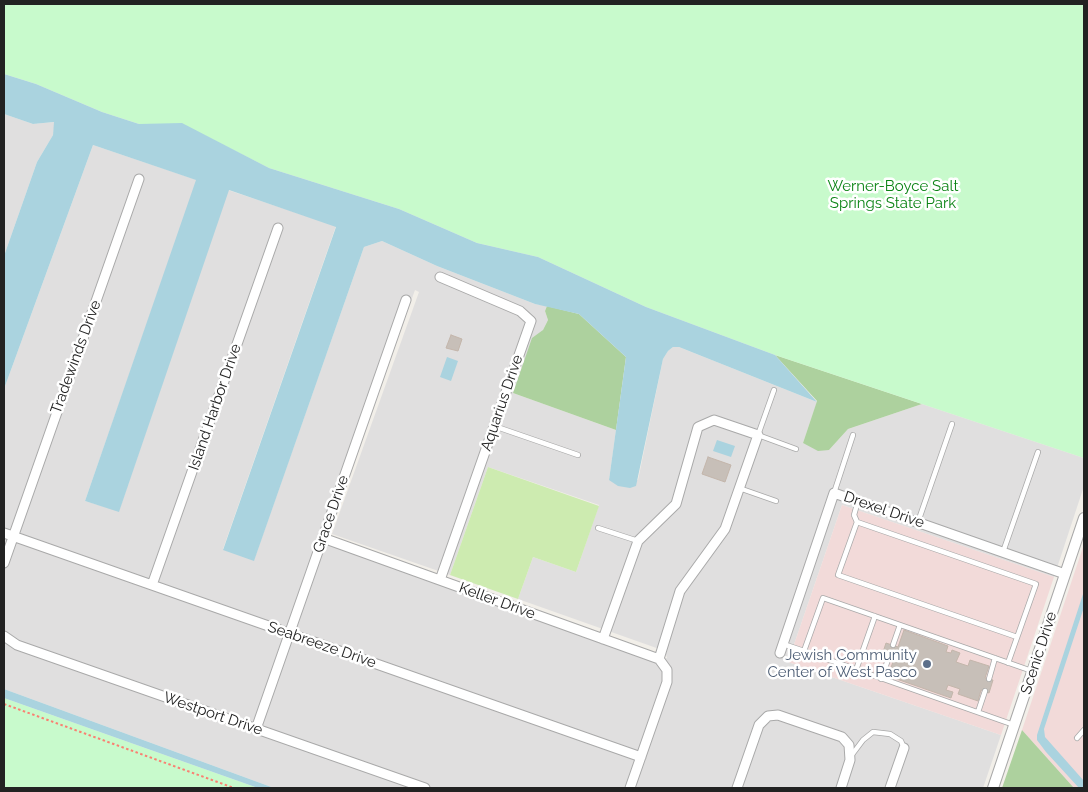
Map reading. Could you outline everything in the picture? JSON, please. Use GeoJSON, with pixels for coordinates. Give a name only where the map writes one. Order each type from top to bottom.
{"type":"FeatureCollection","features":[{"type":"Feature","properties":{"kind":"street","name":"Tradewinds Drive"},"geometry":{"type":"LineString","coordinates":[[8,535],[139,179]]}},
{"type":"Feature","properties":{"kind":"street","name":"Island Harbor Drive"},"geometry":{"type":"LineString","coordinates":[[152,585],[278,228]]}},
{"type":"Feature","properties":{"kind":"street","name":"Aquarius Drive"},"geometry":{"type":"LineString","coordinates":[[440,277],[520,311],[531,321],[440,580]]}},
{"type":"Feature","properties":{"kind":"street","name":"Grace Drive"},"geometry":{"type":"LineString","coordinates":[[256,729],[406,300]]}},
{"type":"Feature","properties":{"kind":"street"},"geometry":{"type":"LineString","coordinates":[[603,639],[638,541],[676,504],[698,426],[714,420],[758,435],[725,529],[680,591],[659,659],[667,670],[668,682],[630,788]]}},
{"type":"Feature","properties":{"kind":"street","name":"Drexel Drive"},"geometry":{"type":"LineString","coordinates":[[781,649],[834,493],[1065,574]]}},
{"type":"Feature","properties":{"kind":"street","name":"Scenic Drive"},"geometry":{"type":"LineString","coordinates":[[993,788],[1084,518]]}},
{"type":"Feature","properties":{"kind":"street"},"geometry":{"type":"LineString","coordinates":[[4,563],[8,535]]}},
{"type":"Feature","properties":{"kind":"street","name":"Seabreeze Drive"},"geometry":{"type":"LineString","coordinates":[[8,535],[641,756]]}},
{"type":"Feature","properties":{"kind":"street","name":"Keller Drive"},"geometry":{"type":"LineString","coordinates":[[323,538],[659,659]]}},
{"type":"Feature","properties":{"kind":"street","name":"Westport Drive"},"geometry":{"type":"LineString","coordinates":[[4,636],[17,645],[425,788]]}},
{"type":"Feature","properties":{"kind":"street"},"geometry":{"type":"LineString","coordinates":[[737,788],[759,726],[768,716],[778,715],[842,737],[849,745],[850,756],[840,788]]}},
{"type":"Feature","properties":{"kind":"street"},"geometry":{"type":"LineString","coordinates":[[890,788],[904,748]]}},
{"type":"Feature","properties":{"kind":"lane"},"geometry":{"type":"LineString","coordinates":[[774,390],[758,435],[796,449]]}},
{"type":"Feature","properties":{"kind":"lane"},"geometry":{"type":"LineString","coordinates":[[918,522],[952,424]]}},
{"type":"Feature","properties":{"kind":"lane"},"geometry":{"type":"LineString","coordinates":[[494,426],[578,455]]}},
{"type":"Feature","properties":{"kind":"lane"},"geometry":{"type":"LineString","coordinates":[[834,493],[854,435]]}},
{"type":"Feature","properties":{"kind":"lane"},"geometry":{"type":"LineString","coordinates":[[1003,552],[1038,452]]}},
{"type":"Feature","properties":{"kind":"lane"},"geometry":{"type":"LineString","coordinates":[[739,488],[776,501]]}},
{"type":"Feature","properties":{"kind":"lane"},"geometry":{"type":"LineString","coordinates":[[858,501],[854,515],[857,522],[838,575],[1017,637]]}},
{"type":"Feature","properties":{"kind":"lane"},"geometry":{"type":"LineString","coordinates":[[857,522],[1036,584],[1008,662]]}},
{"type":"Feature","properties":{"kind":"lane"},"geometry":{"type":"LineString","coordinates":[[598,528],[638,541]]}},
{"type":"Feature","properties":{"kind":"lane"},"geometry":{"type":"LineString","coordinates":[[804,651],[823,598],[1033,671]]}},
{"type":"Feature","properties":{"kind":"lane"},"geometry":{"type":"LineString","coordinates":[[856,670],[875,616]]}},
{"type":"Feature","properties":{"kind":"lane"},"geometry":{"type":"LineString","coordinates":[[893,645],[900,625]]}},
{"type":"Feature","properties":{"kind":"lane"},"geometry":{"type":"LineString","coordinates":[[781,649],[804,651],[1014,725]]}},
{"type":"Feature","properties":{"kind":"lane"},"geometry":{"type":"LineString","coordinates":[[881,679],[889,657]]}},
{"type":"Feature","properties":{"kind":"lane"},"geometry":{"type":"LineString","coordinates":[[989,679],[995,658]]}},
{"type":"Feature","properties":{"kind":"lane"},"geometry":{"type":"LineString","coordinates":[[978,712],[985,691]]}},
{"type":"Feature","properties":{"kind":"lane"},"geometry":{"type":"LineString","coordinates":[[1076,738],[1084,730]]}},
{"type":"Feature","properties":{"kind":"lane"},"geometry":{"type":"LineString","coordinates":[[850,756],[863,740],[873,732],[890,734],[902,741],[904,748]]}},
{"type":"Feature","properties":{"kind":"path"},"geometry":{"type":"LineString","coordinates":[[4,704],[234,788]]}},
{"type":"Feature","properties":{"kind":"shaded area"},"geometry":{"type":"Polygon","coordinates":[[[4,114],[33,124],[55,122],[53,135],[37,162],[4,256],[4,114]]]}},
{"type":"Feature","properties":{"kind":"shaded area"},"geometry":{"type":"Polygon","coordinates":[[[93,145],[197,180],[85,501],[119,511],[228,190],[336,226],[223,549],[254,560],[364,247],[382,241],[437,266],[535,304],[547,306],[545,311],[548,320],[513,393],[616,430],[609,480],[638,480],[663,359],[673,347],[679,347],[817,402],[803,443],[829,450],[848,429],[922,404],[1084,458],[1084,486],[1054,577],[842,505],[788,662],[1001,735],[983,788],[274,788],[4,689],[4,389],[93,145]],[[415,290],[327,532],[330,540],[662,659],[667,658],[665,651],[518,599],[533,557],[576,572],[599,505],[488,467],[450,575],[332,534],[419,292],[415,290]]]}},
{"type":"Feature","properties":{"kind":"shaded area"},"geometry":{"type":"Polygon","coordinates":[[[842,505],[1054,577],[1001,735],[788,662],[842,505]]]}},
{"type":"Feature","properties":{"kind":"shaded area"},"geometry":{"type":"Polygon","coordinates":[[[1084,544],[1084,788],[1074,788],[1022,730],[1084,544]]]}},
{"type":"Feature","properties":{"kind":"green space","name":"Werner-Boyce Salt Springs State Park"},"geometry":{"type":"Polygon","coordinates":[[[4,4],[1084,4],[1084,458],[775,355],[646,307],[538,257],[477,243],[399,209],[269,168],[184,125],[139,124],[102,112],[36,84],[4,74],[4,4]]]}},
{"type":"Feature","properties":{"kind":"green space"},"geometry":{"type":"Polygon","coordinates":[[[547,306],[579,314],[626,357],[616,430],[513,393],[532,338],[543,330],[548,320],[545,311],[547,306]]]}},
{"type":"Feature","properties":{"kind":"green space"},"geometry":{"type":"Polygon","coordinates":[[[775,355],[922,404],[848,429],[829,450],[818,451],[803,443],[817,401],[775,355]]]}},
{"type":"Feature","properties":{"kind":"green space"},"geometry":{"type":"Polygon","coordinates":[[[488,467],[599,506],[576,572],[533,557],[518,599],[450,575],[488,467]]]}},
{"type":"Feature","properties":{"kind":"green space"},"geometry":{"type":"Polygon","coordinates":[[[4,698],[258,788],[4,788],[4,698]]]}},
{"type":"Feature","properties":{"kind":"green space"},"geometry":{"type":"Polygon","coordinates":[[[1022,730],[1074,788],[1002,788],[1022,730]]]}},
{"type":"Feature","properties":{"kind":"water"},"geometry":{"type":"Polygon","coordinates":[[[4,74],[36,84],[102,112],[139,124],[182,123],[269,168],[399,209],[477,243],[538,257],[646,307],[775,355],[817,402],[679,347],[673,347],[663,359],[636,486],[630,488],[618,486],[609,480],[626,357],[579,314],[535,304],[437,266],[382,241],[364,247],[254,561],[223,550],[336,227],[229,190],[119,512],[85,501],[196,180],[93,145],[4,389],[4,256],[37,162],[53,135],[54,122],[33,124],[4,114],[4,74]]]}},
{"type":"Feature","properties":{"kind":"water"},"geometry":{"type":"Polygon","coordinates":[[[447,357],[458,361],[451,381],[440,377],[447,357]]]}},
{"type":"Feature","properties":{"kind":"water"},"geometry":{"type":"Polygon","coordinates":[[[717,440],[735,446],[731,457],[713,451],[717,440]]]}},
{"type":"Feature","properties":{"kind":"water"},"geometry":{"type":"Polygon","coordinates":[[[1084,591],[1084,607],[1044,729],[1045,737],[1084,781],[1084,788],[1079,788],[1046,752],[1037,740],[1037,735],[1084,591]]]}},
{"type":"Feature","properties":{"kind":"water"},"geometry":{"type":"Polygon","coordinates":[[[4,689],[274,788],[258,788],[4,698],[4,689]]]}},
{"type":"Feature","properties":{"kind":"building"},"geometry":{"type":"Polygon","coordinates":[[[451,335],[462,339],[458,351],[446,348],[451,335]]]}},
{"type":"Feature","properties":{"kind":"building"},"geometry":{"type":"Polygon","coordinates":[[[708,457],[731,465],[725,482],[702,474],[708,457]]]}},
{"type":"Feature","properties":{"kind":"building","name":"Jewish Community Center of West Pasco"},"geometry":{"type":"Polygon","coordinates":[[[904,630],[948,646],[946,652],[951,653],[952,650],[960,653],[956,662],[968,666],[970,660],[989,666],[985,678],[993,680],[989,693],[981,690],[978,701],[958,694],[960,689],[948,685],[946,690],[953,692],[951,698],[888,676],[894,659],[882,655],[886,643],[898,647],[904,630]]]}},
{"type":"Feature","properties":{"kind":"place","name":"Jewish Community Center of West Pasco"},"geometry":{"type":"Point","coordinates":[927,664]}}]}
